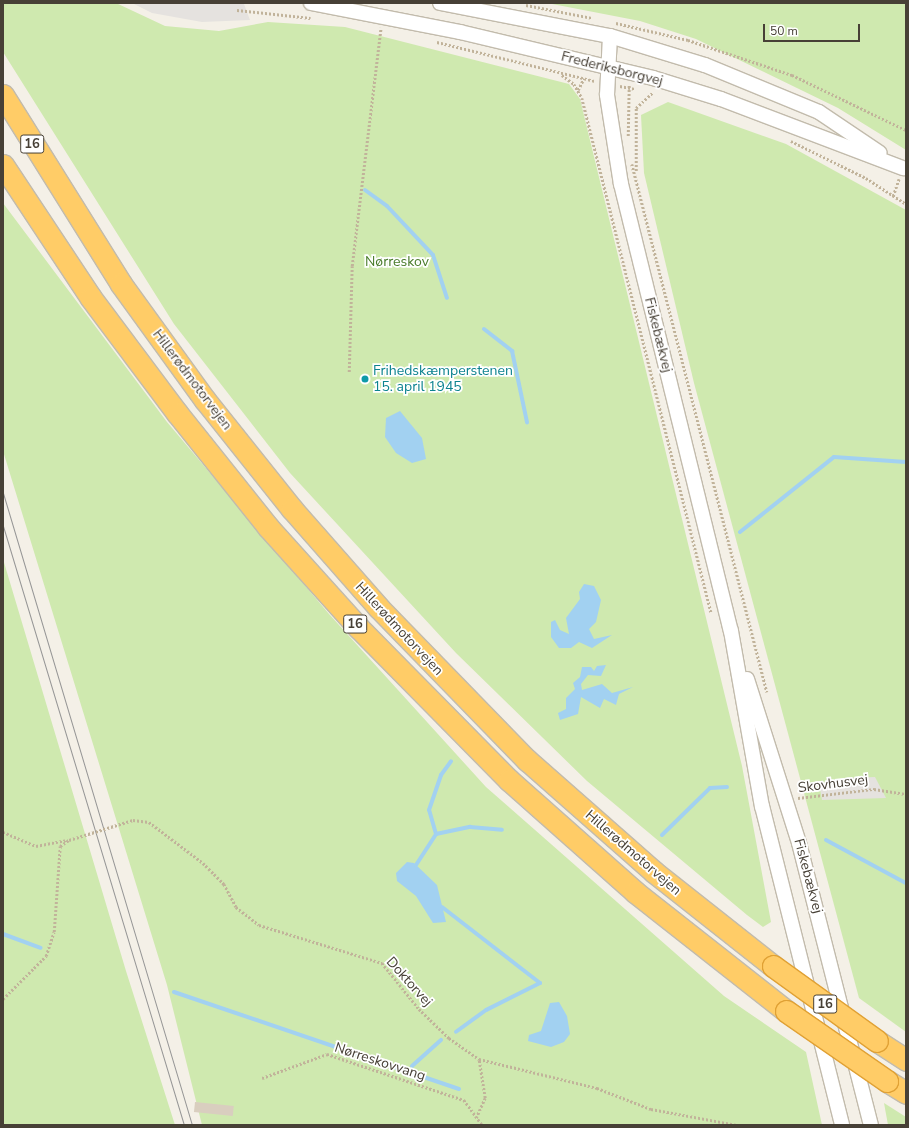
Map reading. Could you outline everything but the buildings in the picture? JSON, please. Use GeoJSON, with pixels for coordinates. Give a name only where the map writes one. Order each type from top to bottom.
{"type":"FeatureCollection","features":[{"type":"Feature","properties":{"kind":"highway","name":"Hillerødmotorvejen"},"geometry":{"type":"LineString","coordinates":[[3,95],[121,284],[205,400],[292,509],[378,607],[527,760],[654,872],[773,966],[877,1041],[906,1060]]}},
{"type":"Feature","properties":{"kind":"highway","name":"Hillerødmotorvejen"},"geometry":{"type":"LineString","coordinates":[[3,165],[91,298],[177,413],[268,527],[358,627],[509,780],[635,892],[786,1011],[906,1094]]}},
{"type":"Feature","properties":{"kind":"street","name":"Frederiksborgvej"},"geometry":{"type":"LineString","coordinates":[[311,3],[382,25],[606,66],[721,99],[904,170]]}},
{"type":"Feature","properties":{"kind":"street"},"geometry":{"type":"LineString","coordinates":[[440,3],[610,36],[705,65],[819,112],[904,170]]}},
{"type":"Feature","properties":{"kind":"street","name":"Fiskebækvej"},"geometry":{"type":"LineString","coordinates":[[610,36],[606,66],[621,184],[731,631],[762,806],[842,1125]]}},
{"type":"Feature","properties":{"kind":"street","name":"Fiskebækvej"},"geometry":{"type":"LineString","coordinates":[[731,631],[793,799],[871,1125]]}},
{"type":"Feature","properties":{"kind":"path"},"geometry":{"type":"LineString","coordinates":[[237,10],[315,18]]}},
{"type":"Feature","properties":{"kind":"path"},"geometry":{"type":"LineString","coordinates":[[349,372],[352,266],[382,25]]}},
{"type":"Feature","properties":{"kind":"path"},"geometry":{"type":"LineString","coordinates":[[430,40],[562,75],[574,84],[582,98],[712,615]]}},
{"type":"Feature","properties":{"kind":"path"},"geometry":{"type":"LineString","coordinates":[[688,40],[792,75],[906,130]]}},
{"type":"Feature","properties":{"kind":"path"},"geometry":{"type":"LineString","coordinates":[[628,141],[629,88]]}},
{"type":"Feature","properties":{"kind":"path"},"geometry":{"type":"LineString","coordinates":[[636,174],[636,108],[654,92],[662,94]]}},
{"type":"Feature","properties":{"kind":"path"},"geometry":{"type":"LineString","coordinates":[[788,139],[906,204]]}},
{"type":"Feature","properties":{"kind":"path"},"geometry":{"type":"LineString","coordinates":[[630,154],[767,695]]}},
{"type":"Feature","properties":{"kind":"path"},"geometry":{"type":"LineString","coordinates":[[893,196],[904,170]]}},
{"type":"Feature","properties":{"kind":"path","name":"Skovhusvej"},"geometry":{"type":"LineString","coordinates":[[793,799],[874,789],[906,794]]}},
{"type":"Feature","properties":{"kind":"path","name":"Doktorvej"},"geometry":{"type":"LineString","coordinates":[[3,832],[36,846],[70,840],[133,820],[149,822],[203,863],[224,884],[236,907],[259,925],[382,963],[419,1009],[449,1038],[479,1059],[597,1088],[651,1109],[737,1125]]}},
{"type":"Feature","properties":{"kind":"path"},"geometry":{"type":"LineString","coordinates":[[3,999],[46,956],[54,932],[60,846],[70,840]]}},
{"type":"Feature","properties":{"kind":"path","name":"Nørreskovvang"},"geometry":{"type":"LineString","coordinates":[[262,1078],[327,1054],[464,1100],[482,1125]]}},
{"type":"Feature","properties":{"kind":"path"},"geometry":{"type":"LineString","coordinates":[[476,1118],[485,1098],[479,1059]]}},
{"type":"Feature","properties":{"kind":"green space","name":"Nørreskov"},"geometry":{"type":"Polygon","coordinates":[[[3,3],[116,3],[165,26],[219,31],[268,22],[345,27],[569,84],[580,99],[742,766],[771,922],[763,927],[747,915],[587,781],[456,653],[290,473],[174,324],[3,52],[3,3]]]}},
{"type":"Feature","properties":{"kind":"green space"},"geometry":{"type":"Polygon","coordinates":[[[547,3],[906,3],[906,150],[838,108],[696,39],[640,21],[547,3]]]}},
{"type":"Feature","properties":{"kind":"green space"},"geometry":{"type":"Polygon","coordinates":[[[668,102],[786,144],[906,210],[906,1032],[859,998],[694,383],[644,173],[641,115],[668,102]]]}},
{"type":"Feature","properties":{"kind":"green space"},"geometry":{"type":"Polygon","coordinates":[[[3,203],[167,422],[329,614],[486,787],[724,996],[806,1052],[822,1125],[202,1125],[167,985],[3,451],[3,203]]]}},
{"type":"Feature","properties":{"kind":"green space"},"geometry":{"type":"Polygon","coordinates":[[[3,559],[126,971],[175,1125],[3,1125],[3,559]]]}},
{"type":"Feature","properties":{"kind":"green space"},"geometry":{"type":"Polygon","coordinates":[[[884,1103],[906,1117],[906,1125],[888,1125],[884,1103]]]}},
{"type":"Feature","properties":{"kind":"shaded area"},"geometry":{"type":"Polygon","coordinates":[[[132,3],[240,3],[244,4],[250,20],[202,22],[152,13],[132,3]]]}},
{"type":"Feature","properties":{"kind":"shaded area"},"geometry":{"type":"Polygon","coordinates":[[[875,777],[886,798],[822,800],[819,784],[844,778],[875,777]]]}},
{"type":"Feature","properties":{"kind":"water"},"geometry":{"type":"Polygon","coordinates":[[[400,411],[422,438],[426,459],[412,463],[396,453],[385,437],[386,418],[400,411]]]}},
{"type":"Feature","properties":{"kind":"water"},"geometry":{"type":"Polygon","coordinates":[[[584,584],[594,586],[601,600],[596,622],[589,629],[594,639],[612,635],[592,648],[579,642],[571,648],[559,648],[551,637],[551,622],[555,620],[560,630],[569,634],[566,618],[580,599],[579,592],[584,584]]]}},
{"type":"Feature","properties":{"kind":"water"},"geometry":{"type":"Polygon","coordinates":[[[606,665],[601,676],[588,675],[581,684],[582,690],[602,684],[612,693],[633,687],[619,694],[616,705],[604,699],[600,708],[581,697],[578,714],[560,720],[558,713],[566,709],[566,698],[575,689],[573,683],[580,677],[582,667],[591,667],[594,671],[597,666],[606,665]]]}},
{"type":"Feature","properties":{"kind":"water"},"geometry":{"type":"Polygon","coordinates":[[[407,862],[414,863],[437,885],[446,922],[433,923],[416,896],[397,881],[396,873],[407,862]]]}},
{"type":"Feature","properties":{"kind":"water"},"geometry":{"type":"Polygon","coordinates":[[[559,1002],[567,1016],[570,1034],[564,1042],[551,1047],[528,1041],[529,1035],[541,1031],[550,1003],[559,1002]]]}},
{"type":"Feature","properties":{"kind":"waterway"},"geometry":{"type":"LineString","coordinates":[[365,190],[387,206],[433,255],[447,298]]}},
{"type":"Feature","properties":{"kind":"waterway"},"geometry":{"type":"LineString","coordinates":[[484,329],[512,351],[527,422]]}},
{"type":"Feature","properties":{"kind":"waterway"},"geometry":{"type":"LineString","coordinates":[[740,532],[834,457],[906,462]]}},
{"type":"Feature","properties":{"kind":"waterway"},"geometry":{"type":"LineString","coordinates":[[436,834],[429,810],[441,775],[451,761]]}},
{"type":"Feature","properties":{"kind":"waterway"},"geometry":{"type":"LineString","coordinates":[[662,835],[710,788],[727,787]]}},
{"type":"Feature","properties":{"kind":"waterway"},"geometry":{"type":"LineString","coordinates":[[416,865],[436,834],[470,827],[502,830]]}},
{"type":"Feature","properties":{"kind":"waterway"},"geometry":{"type":"LineString","coordinates":[[826,840],[906,883]]}},
{"type":"Feature","properties":{"kind":"waterway"},"geometry":{"type":"LineString","coordinates":[[442,907],[540,983],[486,1010],[456,1032]]}},
{"type":"Feature","properties":{"kind":"waterway"},"geometry":{"type":"LineString","coordinates":[[3,934],[41,948]]}},
{"type":"Feature","properties":{"kind":"waterway"},"geometry":{"type":"LineString","coordinates":[[174,992],[459,1089]]}},
{"type":"Feature","properties":{"kind":"waterway"},"geometry":{"type":"LineString","coordinates":[[412,1066],[441,1040]]}},
{"type":"Feature","properties":{"kind":"tram line"},"geometry":{"type":"LineString","coordinates":[[3,493],[192,1125]]}},
{"type":"Feature","properties":{"kind":"tram line"},"geometry":{"type":"LineString","coordinates":[[3,526],[184,1125]]}},
{"type":"Feature","properties":{"kind":"place","name":"Frihedskæmperstenen 15. april 1945"},"geometry":{"type":"Point","coordinates":[365,379]}}]}
